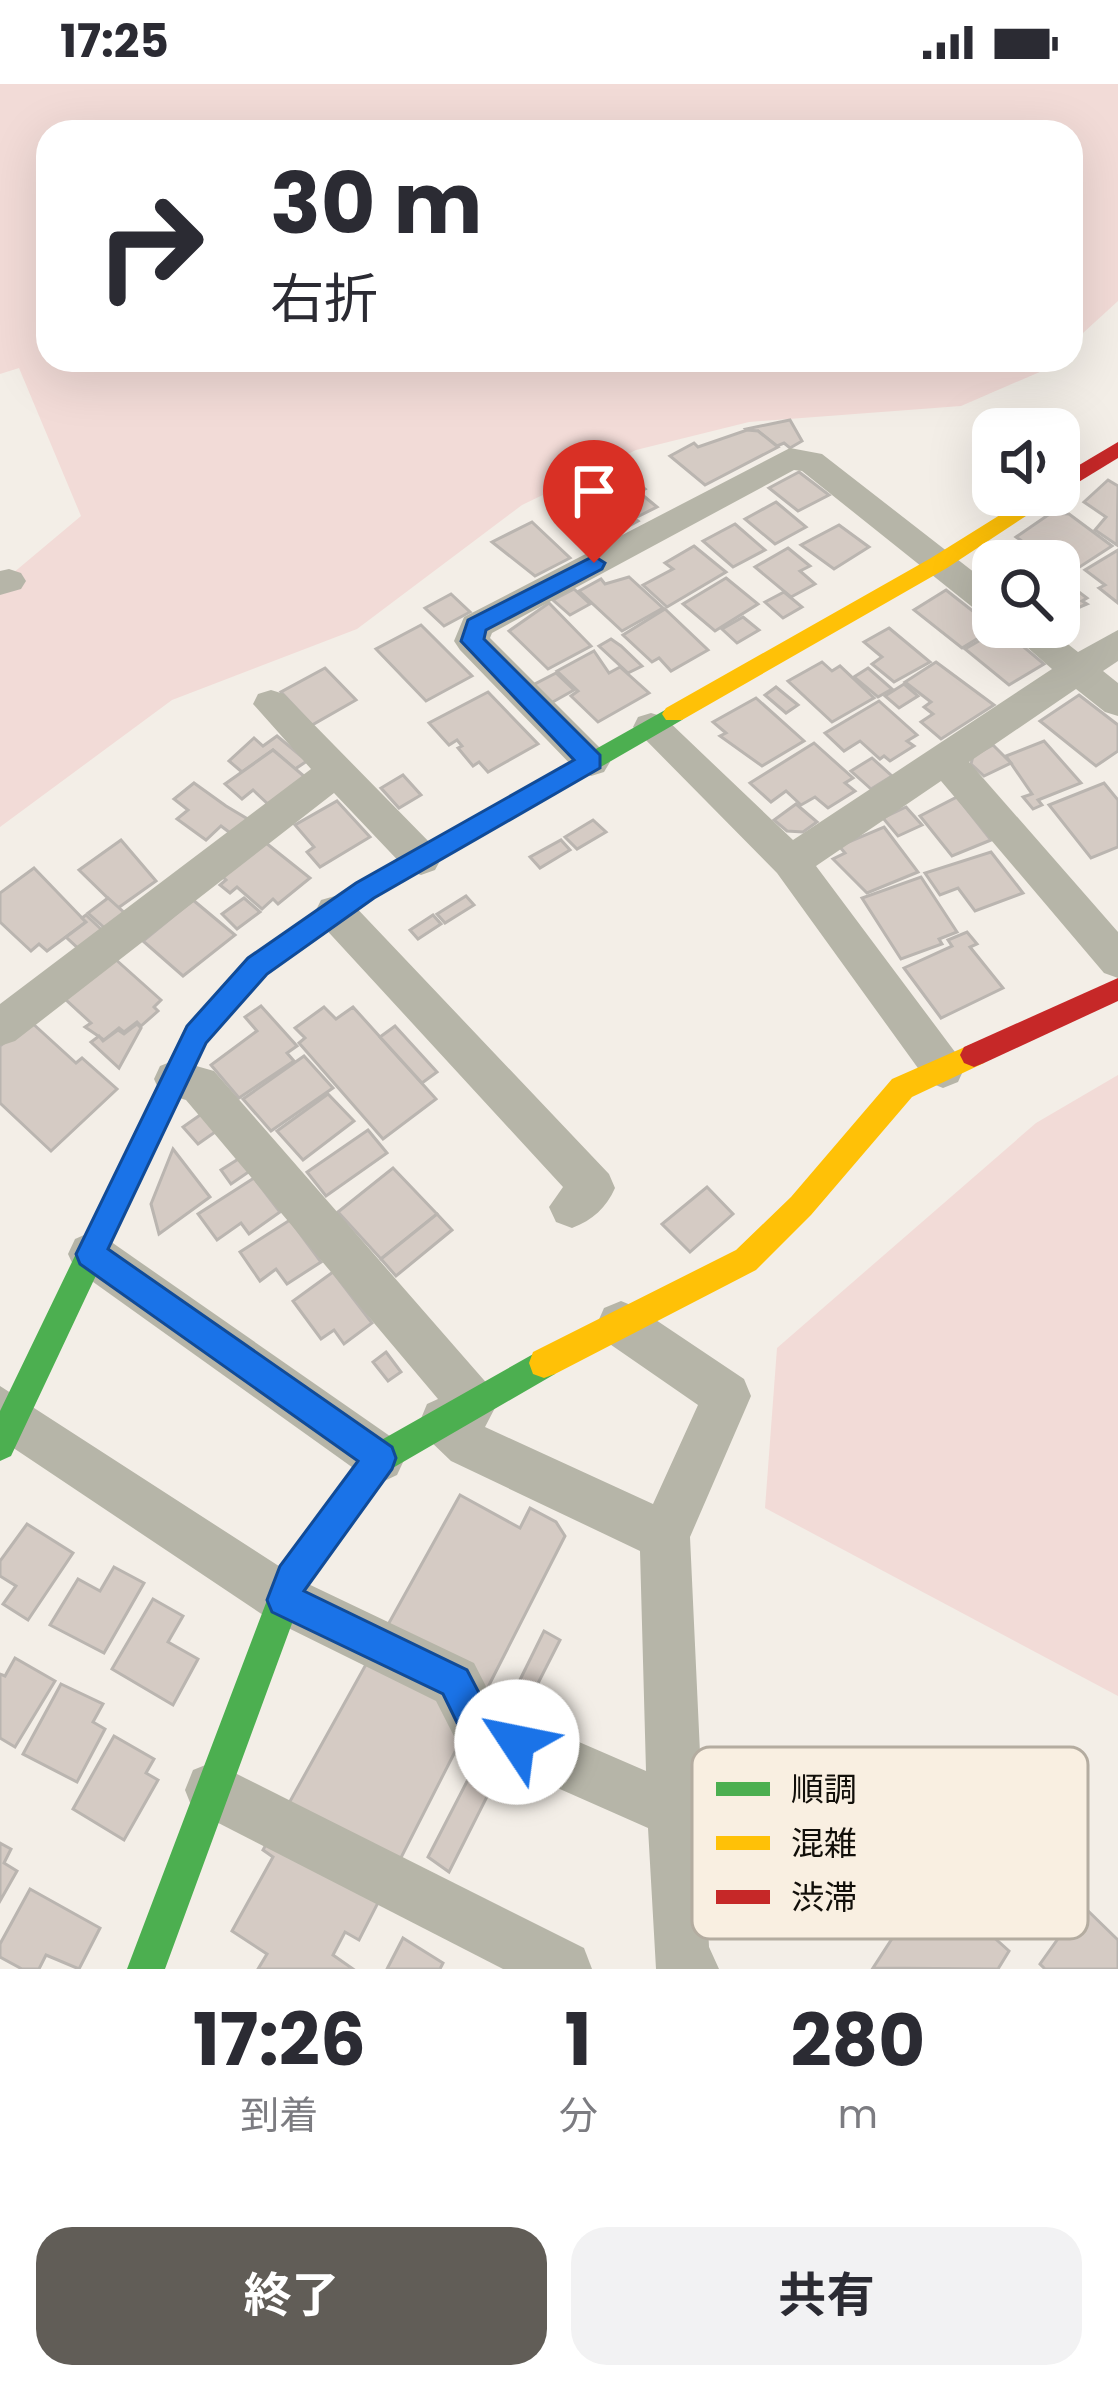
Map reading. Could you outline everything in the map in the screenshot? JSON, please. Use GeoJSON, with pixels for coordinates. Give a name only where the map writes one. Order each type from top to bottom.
{"type":"FeatureCollection","features":[{"type":"Feature","properties":{"kind":"street"},"geometry":{"type":"LineString","coordinates":[[1080,473],[1118,448]]}},
{"type":"Feature","properties":{"kind":"street"},"geometry":{"type":"LineString","coordinates":[[591,762],[472,641],[476,626],[790,459],[811,463],[972,589]]}},
{"type":"Feature","properties":{"kind":"street"},"geometry":{"type":"LineString","coordinates":[[676,1812],[477,1725],[455,1682],[284,1600],[5,1424],[196,1034],[258,966],[421,859],[1014,516]]}},
{"type":"Feature","properties":{"kind":"street"},"geometry":{"type":"LineString","coordinates":[[791,862],[1118,643]]}},
{"type":"Feature","properties":{"kind":"street"},"geometry":{"type":"LineString","coordinates":[[1049,648],[1118,702]]}},
{"type":"Feature","properties":{"kind":"street"},"geometry":{"type":"LineString","coordinates":[[271,704],[421,859]]}},
{"type":"Feature","properties":{"kind":"street"},"geometry":{"type":"LineString","coordinates":[[651,727],[791,862],[943,1070]]}},
{"type":"Feature","properties":{"kind":"street"},"geometry":{"type":"LineString","coordinates":[[944,759],[1118,962]]}},
{"type":"Feature","properties":{"kind":"street"},"geometry":{"type":"LineString","coordinates":[[0,1028],[335,771]]}},
{"type":"Feature","properties":{"kind":"street"},"geometry":{"type":"LineString","coordinates":[[335,912],[593,1188],[572,1208]]}},
{"type":"Feature","properties":{"kind":"street"},"geometry":{"type":"LineString","coordinates":[[146,1969],[292,1578],[380,1458],[746,1259],[902,1088],[1118,989]]}},
{"type":"Feature","properties":{"kind":"street"},"geometry":{"type":"LineString","coordinates":[[175,1079],[199,1084],[458,1412],[469,1444],[665,1536]]}},
{"type":"Feature","properties":{"kind":"street"},"geometry":{"type":"LineString","coordinates":[[91,1254],[380,1458]]}},
{"type":"Feature","properties":{"kind":"street"},"geometry":{"type":"LineString","coordinates":[[621,1324],[727,1396],[665,1536],[681,1960],[689,1969]]}},
{"type":"Feature","properties":{"kind":"street"},"geometry":{"type":"LineString","coordinates":[[213,1790],[563,1969]]}},
{"type":"Feature","properties":{"kind":"shaded area"},"geometry":{"type":"Polygon","coordinates":[[[0,84],[1118,84],[1118,301],[1083,333],[1083,120],[36,120],[36,372],[1040,372],[961,406],[749,422],[636,450],[522,505],[357,629],[172,700],[0,827],[0,584],[81,516],[19,368],[0,374],[0,84]]]}},
{"type":"Feature","properties":{"kind":"shaded area"},"geometry":{"type":"Polygon","coordinates":[[[1118,1075],[1118,1696],[765,1508],[777,1348],[1036,1123],[1118,1075]]]}},
{"type":"Feature","properties":{"kind":"building"},"geometry":{"type":"Polygon","coordinates":[[[790,420],[802,441],[790,448],[746,429],[790,420]]]}},
{"type":"Feature","properties":{"kind":"building"},"geometry":{"type":"Polygon","coordinates":[[[747,430],[758,431],[778,447],[705,485],[670,456],[694,443],[698,447],[747,430]]]}},
{"type":"Feature","properties":{"kind":"building"},"geometry":{"type":"Polygon","coordinates":[[[615,464],[645,489],[621,502],[591,477],[615,464]]]}},
{"type":"Feature","properties":{"kind":"building"},"geometry":{"type":"Polygon","coordinates":[[[799,472],[829,495],[798,511],[769,488],[799,472]]]}},
{"type":"Feature","properties":{"kind":"building"},"geometry":{"type":"Polygon","coordinates":[[[1108,480],[1118,486],[1117,545],[1095,530],[1106,517],[1084,502],[1108,480]]]}},
{"type":"Feature","properties":{"kind":"building"},"geometry":{"type":"Polygon","coordinates":[[[592,484],[638,521],[603,540],[558,502],[592,484]]]}},
{"type":"Feature","properties":{"kind":"building"},"geometry":{"type":"Polygon","coordinates":[[[640,493],[657,507],[635,518],[619,505],[640,493]]]}},
{"type":"Feature","properties":{"kind":"building"},"geometry":{"type":"Polygon","coordinates":[[[776,502],[806,527],[775,544],[745,519],[776,502]]]}},
{"type":"Feature","properties":{"kind":"building"},"geometry":{"type":"Polygon","coordinates":[[[1047,516],[1072,516],[1112,546],[1080,567],[1080,540],[1016,537],[1047,516]]]}},
{"type":"Feature","properties":{"kind":"building"},"geometry":{"type":"Polygon","coordinates":[[[532,522],[570,558],[535,576],[492,542],[532,522]]]}},
{"type":"Feature","properties":{"kind":"building"},"geometry":{"type":"Polygon","coordinates":[[[735,524],[765,550],[733,567],[703,541],[735,524]]]}},
{"type":"Feature","properties":{"kind":"building"},"geometry":{"type":"Polygon","coordinates":[[[839,525],[869,547],[834,569],[801,545],[839,525]]]}},
{"type":"Feature","properties":{"kind":"building"},"geometry":{"type":"Polygon","coordinates":[[[694,546],[726,572],[667,607],[643,585],[673,569],[665,563],[694,546]]]}},
{"type":"Feature","properties":{"kind":"building"},"geometry":{"type":"Polygon","coordinates":[[[788,548],[810,566],[800,571],[815,584],[791,597],[755,567],[788,548]]]}},
{"type":"Feature","properties":{"kind":"building"},"geometry":{"type":"Polygon","coordinates":[[[1118,550],[1118,603],[1085,570],[1118,550]]]}},
{"type":"Feature","properties":{"kind":"building"},"geometry":{"type":"Polygon","coordinates":[[[629,577],[663,608],[622,631],[579,591],[601,579],[605,584],[629,577]]]}},
{"type":"Feature","properties":{"kind":"building"},"geometry":{"type":"Polygon","coordinates":[[[726,578],[758,604],[715,631],[683,604],[726,578]]]}},
{"type":"Feature","properties":{"kind":"building"},"geometry":{"type":"Polygon","coordinates":[[[574,589],[590,604],[570,615],[553,600],[574,589]]]}},
{"type":"Feature","properties":{"kind":"building"},"geometry":{"type":"Polygon","coordinates":[[[946,590],[972,610],[972,642],[962,648],[914,610],[946,590]]]}},
{"type":"Feature","properties":{"kind":"building"},"geometry":{"type":"Polygon","coordinates":[[[784,592],[802,607],[783,618],[765,602],[784,592]]]}},
{"type":"Feature","properties":{"kind":"building"},"geometry":{"type":"Polygon","coordinates":[[[451,594],[470,612],[444,626],[425,608],[451,594]]]}},
{"type":"Feature","properties":{"kind":"building"},"geometry":{"type":"Polygon","coordinates":[[[549,603],[591,646],[548,669],[509,631],[549,603]]]}},
{"type":"Feature","properties":{"kind":"building"},"geometry":{"type":"Polygon","coordinates":[[[665,609],[708,650],[671,671],[659,658],[652,662],[623,635],[665,609]]]}},
{"type":"Feature","properties":{"kind":"building"},"geometry":{"type":"Polygon","coordinates":[[[743,617],[759,630],[737,643],[722,629],[743,617]]]}},
{"type":"Feature","properties":{"kind":"building"},"geometry":{"type":"Polygon","coordinates":[[[421,625],[472,676],[426,701],[376,649],[421,625]]]}},
{"type":"Feature","properties":{"kind":"building"},"geometry":{"type":"Polygon","coordinates":[[[889,628],[930,662],[894,682],[872,664],[882,657],[864,642],[889,628]]]}},
{"type":"Feature","properties":{"kind":"building"},"geometry":{"type":"Polygon","coordinates":[[[611,639],[642,666],[628,673],[599,646],[611,639]]]}},
{"type":"Feature","properties":{"kind":"building"},"geometry":{"type":"Polygon","coordinates":[[[972,645],[1025,648],[1044,664],[1009,685],[965,649],[972,645]]]}},
{"type":"Feature","properties":{"kind":"building"},"geometry":{"type":"Polygon","coordinates":[[[594,651],[609,673],[620,667],[649,693],[598,722],[571,696],[578,691],[557,671],[594,651]]]}},
{"type":"Feature","properties":{"kind":"building"},"geometry":{"type":"Polygon","coordinates":[[[822,662],[832,671],[840,666],[874,698],[832,722],[788,681],[822,662]]]}},
{"type":"Feature","properties":{"kind":"building"},"geometry":{"type":"Polygon","coordinates":[[[936,662],[994,705],[941,739],[921,722],[933,714],[924,707],[931,702],[905,682],[936,662]]]}},
{"type":"Feature","properties":{"kind":"building"},"geometry":{"type":"Polygon","coordinates":[[[325,668],[356,700],[312,725],[281,692],[325,668]]]}},
{"type":"Feature","properties":{"kind":"building"},"geometry":{"type":"Polygon","coordinates":[[[868,668],[892,689],[878,697],[854,677],[868,668]]]}},
{"type":"Feature","properties":{"kind":"building"},"geometry":{"type":"Polygon","coordinates":[[[556,673],[574,690],[551,703],[533,685],[556,673]]]}},
{"type":"Feature","properties":{"kind":"building"},"geometry":{"type":"Polygon","coordinates":[[[904,684],[918,696],[899,708],[885,696],[904,684]]]}},
{"type":"Feature","properties":{"kind":"building"},"geometry":{"type":"Polygon","coordinates":[[[776,687],[798,705],[786,713],[765,695],[776,687]]]}},
{"type":"Feature","properties":{"kind":"building"},"geometry":{"type":"Polygon","coordinates":[[[488,692],[538,744],[488,772],[479,762],[473,766],[457,740],[449,745],[429,723],[488,692]]]}},
{"type":"Feature","properties":{"kind":"building"},"geometry":{"type":"Polygon","coordinates":[[[1079,695],[1118,725],[1118,751],[1096,766],[1040,721],[1079,695]]]}},
{"type":"Feature","properties":{"kind":"building"},"geometry":{"type":"Polygon","coordinates":[[[756,698],[804,741],[762,766],[720,736],[726,733],[713,722],[756,698]]]}},
{"type":"Feature","properties":{"kind":"building"},"geometry":{"type":"Polygon","coordinates":[[[879,701],[917,735],[907,741],[914,746],[890,761],[884,756],[880,759],[860,741],[844,751],[825,733],[879,701]]]}},
{"type":"Feature","properties":{"kind":"building"},"geometry":{"type":"Polygon","coordinates":[[[277,736],[307,761],[295,769],[273,750],[242,772],[229,761],[254,738],[263,746],[277,736]]]}},
{"type":"Feature","properties":{"kind":"building"},"geometry":{"type":"Polygon","coordinates":[[[1044,741],[1081,783],[1038,800],[1042,805],[1033,809],[1023,797],[1032,794],[1006,756],[1044,741]]]}},
{"type":"Feature","properties":{"kind":"building"},"geometry":{"type":"Polygon","coordinates":[[[814,743],[853,778],[845,783],[855,791],[828,808],[815,797],[801,805],[786,791],[771,802],[750,783],[814,743]]]}},
{"type":"Feature","properties":{"kind":"building"},"geometry":{"type":"Polygon","coordinates":[[[993,745],[1011,763],[984,776],[971,764],[973,756],[993,745]]]}},
{"type":"Feature","properties":{"kind":"building"},"geometry":{"type":"Polygon","coordinates":[[[273,750],[305,777],[268,804],[253,790],[242,799],[225,784],[273,750]]]}},
{"type":"Feature","properties":{"kind":"building"},"geometry":{"type":"Polygon","coordinates":[[[872,758],[892,776],[871,789],[851,771],[872,758]]]}},
{"type":"Feature","properties":{"kind":"building"},"geometry":{"type":"Polygon","coordinates":[[[403,775],[421,795],[399,808],[381,788],[403,775]]]}},
{"type":"Feature","properties":{"kind":"building"},"geometry":{"type":"Polygon","coordinates":[[[194,783],[251,821],[233,835],[221,826],[206,840],[177,819],[188,810],[174,799],[194,783]]]}},
{"type":"Feature","properties":{"kind":"building"},"geometry":{"type":"Polygon","coordinates":[[[1104,783],[1118,800],[1118,847],[1091,858],[1049,805],[1104,783]]]}},
{"type":"Feature","properties":{"kind":"building"},"geometry":{"type":"Polygon","coordinates":[[[957,797],[991,840],[952,856],[920,816],[957,797]]]}},
{"type":"Feature","properties":{"kind":"building"},"geometry":{"type":"Polygon","coordinates":[[[337,801],[370,837],[320,867],[307,852],[314,847],[295,825],[337,801]]]}},
{"type":"Feature","properties":{"kind":"building"},"geometry":{"type":"Polygon","coordinates":[[[796,804],[817,822],[803,832],[787,831],[774,820],[796,804]]]}},
{"type":"Feature","properties":{"kind":"building"},"geometry":{"type":"Polygon","coordinates":[[[906,807],[922,825],[898,836],[883,818],[906,807]]]}},
{"type":"Feature","properties":{"kind":"building"},"geometry":{"type":"Polygon","coordinates":[[[593,820],[606,832],[577,849],[565,837],[593,820]]]}},
{"type":"Feature","properties":{"kind":"building"},"geometry":{"type":"Polygon","coordinates":[[[884,827],[918,872],[867,893],[833,859],[845,853],[839,846],[884,827]]]}},
{"type":"Feature","properties":{"kind":"building"},"geometry":{"type":"Polygon","coordinates":[[[121,840],[156,881],[118,908],[79,870],[121,840]]]}},
{"type":"Feature","properties":{"kind":"building"},"geometry":{"type":"Polygon","coordinates":[[[561,840],[570,850],[540,868],[530,857],[561,840]]]}},
{"type":"Feature","properties":{"kind":"building"},"geometry":{"type":"Polygon","coordinates":[[[266,843],[310,878],[278,904],[273,899],[262,909],[237,887],[230,893],[220,885],[226,880],[222,876],[266,843]]]}},
{"type":"Feature","properties":{"kind":"building"},"geometry":{"type":"Polygon","coordinates":[[[991,852],[1023,893],[975,911],[958,888],[940,895],[925,873],[991,852]]]}},
{"type":"Feature","properties":{"kind":"building"},"geometry":{"type":"Polygon","coordinates":[[[34,868],[86,922],[47,951],[39,944],[31,951],[0,922],[0,893],[34,868]]]}},
{"type":"Feature","properties":{"kind":"building"},"geometry":{"type":"Polygon","coordinates":[[[921,877],[957,932],[939,939],[942,944],[901,959],[862,898],[921,877]]]}},
{"type":"Feature","properties":{"kind":"building"},"geometry":{"type":"Polygon","coordinates":[[[466,896],[474,905],[445,923],[437,914],[466,896]]]}},
{"type":"Feature","properties":{"kind":"building"},"geometry":{"type":"Polygon","coordinates":[[[108,898],[128,916],[108,931],[88,913],[108,898]]]}},
{"type":"Feature","properties":{"kind":"building"},"geometry":{"type":"Polygon","coordinates":[[[244,898],[260,912],[237,929],[222,914],[244,898]]]}},
{"type":"Feature","properties":{"kind":"building"},"geometry":{"type":"Polygon","coordinates":[[[193,900],[235,935],[183,976],[143,941],[193,900]]]}},
{"type":"Feature","properties":{"kind":"building"},"geometry":{"type":"Polygon","coordinates":[[[86,915],[104,932],[80,950],[66,937],[86,922],[82,918],[86,915]]]}},
{"type":"Feature","properties":{"kind":"building"},"geometry":{"type":"Polygon","coordinates":[[[433,915],[441,924],[418,939],[410,930],[433,915]]]}},
{"type":"Feature","properties":{"kind":"building"},"geometry":{"type":"Polygon","coordinates":[[[967,932],[977,944],[970,947],[1003,988],[941,1018],[904,968],[952,946],[948,940],[967,932]]]}},
{"type":"Feature","properties":{"kind":"building"},"geometry":{"type":"Polygon","coordinates":[[[114,958],[161,1000],[154,1007],[158,1011],[141,1026],[137,1022],[124,1032],[119,1028],[104,1040],[85,1027],[91,1023],[64,998],[114,958]]]}},
{"type":"Feature","properties":{"kind":"building"},"geometry":{"type":"Polygon","coordinates":[[[261,1006],[297,1046],[287,1053],[294,1061],[239,1098],[211,1065],[257,1031],[245,1017],[261,1006]]]}},
{"type":"Feature","properties":{"kind":"building"},"geometry":{"type":"Polygon","coordinates":[[[324,1007],[336,1019],[353,1007],[436,1099],[383,1139],[299,1043],[305,1038],[295,1028],[324,1007]]]}},
{"type":"Feature","properties":{"kind":"building"},"geometry":{"type":"Polygon","coordinates":[[[31,1022],[76,1063],[82,1058],[117,1089],[51,1151],[0,1103],[0,1046],[31,1022]]]}},
{"type":"Feature","properties":{"kind":"building"},"geometry":{"type":"Polygon","coordinates":[[[137,1024],[141,1028],[119,1068],[91,1042],[99,1036],[103,1041],[118,1030],[124,1034],[137,1024]]]}},
{"type":"Feature","properties":{"kind":"building"},"geometry":{"type":"Polygon","coordinates":[[[395,1026],[437,1072],[422,1083],[380,1037],[395,1026]]]}},
{"type":"Feature","properties":{"kind":"building"},"geometry":{"type":"Polygon","coordinates":[[[304,1056],[333,1088],[271,1131],[243,1099],[304,1056]]]}},
{"type":"Feature","properties":{"kind":"building"},"geometry":{"type":"Polygon","coordinates":[[[328,1094],[354,1121],[303,1160],[277,1131],[328,1094]]]}},
{"type":"Feature","properties":{"kind":"building"},"geometry":{"type":"Polygon","coordinates":[[[203,1113],[218,1130],[198,1144],[183,1127],[203,1113]]]}},
{"type":"Feature","properties":{"kind":"building"},"geometry":{"type":"Polygon","coordinates":[[[368,1130],[387,1153],[326,1196],[307,1172],[368,1130]]]}},
{"type":"Feature","properties":{"kind":"building"},"geometry":{"type":"Polygon","coordinates":[[[173,1149],[210,1197],[159,1234],[151,1204],[173,1149]]]}},
{"type":"Feature","properties":{"kind":"building"},"geometry":{"type":"Polygon","coordinates":[[[240,1158],[250,1171],[231,1184],[221,1170],[240,1158]]]}},
{"type":"Feature","properties":{"kind":"building"},"geometry":{"type":"Polygon","coordinates":[[[393,1168],[437,1214],[381,1259],[338,1212],[393,1168]]]}},
{"type":"Feature","properties":{"kind":"building"},"geometry":{"type":"Polygon","coordinates":[[[254,1178],[280,1212],[249,1234],[241,1223],[217,1240],[198,1214],[254,1178]]]}},
{"type":"Feature","properties":{"kind":"building"},"geometry":{"type":"Polygon","coordinates":[[[707,1187],[733,1214],[690,1252],[662,1224],[707,1187]]]}},
{"type":"Feature","properties":{"kind":"building"},"geometry":{"type":"Polygon","coordinates":[[[437,1214],[452,1230],[396,1276],[381,1259],[437,1214]]]}},
{"type":"Feature","properties":{"kind":"building"},"geometry":{"type":"Polygon","coordinates":[[[290,1220],[321,1262],[287,1284],[276,1269],[260,1281],[240,1252],[290,1220]]]}},
{"type":"Feature","properties":{"kind":"building"},"geometry":{"type":"Polygon","coordinates":[[[333,1272],[372,1323],[344,1344],[334,1330],[321,1339],[293,1301],[333,1272]]]}},
{"type":"Feature","properties":{"kind":"building"},"geometry":{"type":"Polygon","coordinates":[[[386,1352],[401,1372],[388,1381],[373,1362],[386,1352]]]}},
{"type":"Feature","properties":{"kind":"building"},"geometry":{"type":"Polygon","coordinates":[[[460,1495],[520,1528],[530,1508],[556,1522],[565,1536],[359,1940],[345,1932],[333,1955],[353,1969],[258,1969],[267,1954],[232,1931],[273,1857],[263,1850],[460,1495]]]}},
{"type":"Feature","properties":{"kind":"building"},"geometry":{"type":"Polygon","coordinates":[[[27,1524],[73,1553],[28,1620],[3,1604],[16,1586],[0,1576],[0,1561],[27,1524]]]}},
{"type":"Feature","properties":{"kind":"building"},"geometry":{"type":"Polygon","coordinates":[[[114,1567],[144,1583],[104,1653],[50,1625],[78,1579],[100,1591],[114,1567]]]}},
{"type":"Feature","properties":{"kind":"building"},"geometry":{"type":"Polygon","coordinates":[[[153,1599],[183,1616],[168,1642],[198,1659],[173,1705],[112,1669],[153,1599]]]}},
{"type":"Feature","properties":{"kind":"building"},"geometry":{"type":"Polygon","coordinates":[[[544,1631],[560,1640],[528,1703],[513,1694],[544,1631]]]}},
{"type":"Feature","properties":{"kind":"building"},"geometry":{"type":"Polygon","coordinates":[[[15,1658],[55,1681],[15,1747],[0,1738],[0,1674],[5,1676],[15,1658]]]}},
{"type":"Feature","properties":{"kind":"building"},"geometry":{"type":"Polygon","coordinates":[[[61,1684],[103,1704],[93,1722],[105,1729],[77,1782],[23,1754],[61,1684]]]}},
{"type":"Feature","properties":{"kind":"building"},"geometry":{"type":"Polygon","coordinates":[[[494,1729],[515,1741],[449,1872],[428,1857],[494,1729]]]}},
{"type":"Feature","properties":{"kind":"building"},"geometry":{"type":"Polygon","coordinates":[[[114,1736],[154,1759],[146,1773],[158,1780],[124,1840],[73,1809],[114,1736]]]}},
{"type":"Feature","properties":{"kind":"building"},"geometry":{"type":"Polygon","coordinates":[[[0,1843],[11,1849],[4,1863],[17,1871],[0,1901],[0,1843]]]}},
{"type":"Feature","properties":{"kind":"building"},"geometry":{"type":"Polygon","coordinates":[[[30,1889],[100,1928],[79,1969],[46,1955],[39,1969],[22,1969],[0,1957],[0,1944],[30,1889]]]}},
{"type":"Feature","properties":{"kind":"building"},"geometry":{"type":"Polygon","coordinates":[[[1088,1911],[1118,1940],[1118,1969],[1045,1969],[1040,1964],[1058,1939],[1088,1939],[1088,1911]]]}},
{"type":"Feature","properties":{"kind":"building"},"geometry":{"type":"Polygon","coordinates":[[[403,1938],[443,1963],[440,1969],[387,1969],[403,1938]]]}},
{"type":"Feature","properties":{"kind":"building"},"geometry":{"type":"Polygon","coordinates":[[[892,1939],[996,1939],[1009,1951],[998,1969],[873,1968],[892,1939]]]}},
{"type":"Feature","properties":{"kind":"traffic: fast"},"geometry":{"type":"LineString","coordinates":[[0,1445],[196,1034],[258,966],[365,891],[674,714]]}},
{"type":"Feature","properties":{"kind":"traffic: fast"},"geometry":{"type":"LineString","coordinates":[[146,1969],[292,1578],[380,1458],[544,1363]]}},
{"type":"Feature","properties":{"kind":"traffic: slow"},"geometry":{"type":"LineString","coordinates":[[674,714],[1014,516]]}},
{"type":"Feature","properties":{"kind":"traffic: slow"},"geometry":{"type":"LineString","coordinates":[[544,1363],[746,1260],[801,1206],[902,1088],[974,1055]]}},
{"type":"Feature","properties":{"kind":"traffic: jam"},"geometry":{"type":"LineString","coordinates":[[1080,473],[1118,449]]}},
{"type":"Feature","properties":{"kind":"traffic: jam"},"geometry":{"type":"LineString","coordinates":[[974,1055],[1118,989]]}},
{"type":"Feature","properties":{"kind":"route"},"geometry":{"type":"LineString","coordinates":[[517,1742],[477,1725],[455,1682],[284,1600],[292,1578],[380,1458],[91,1254],[196,1034],[258,966],[365,891],[591,762],[472,641],[476,626],[594,563]]}}]}
